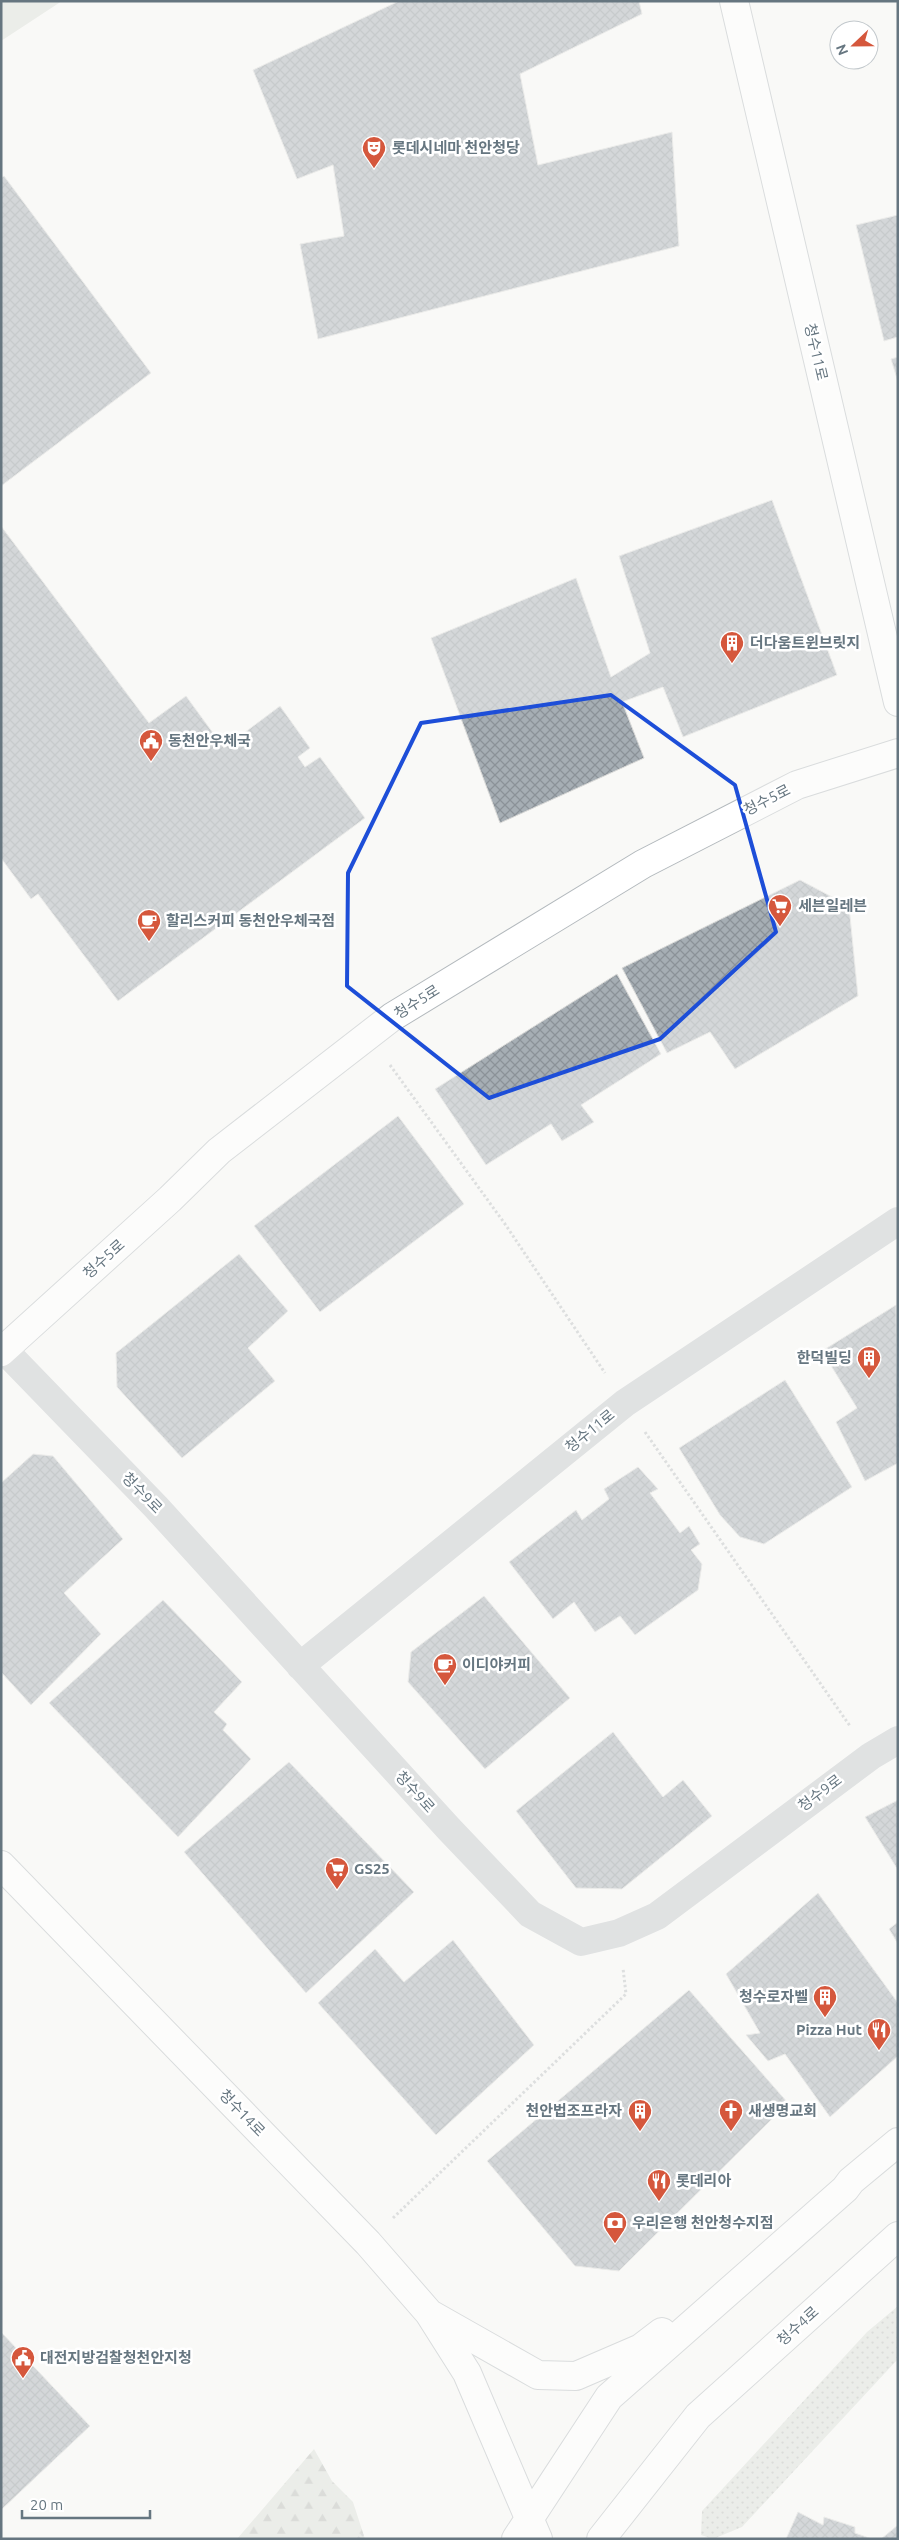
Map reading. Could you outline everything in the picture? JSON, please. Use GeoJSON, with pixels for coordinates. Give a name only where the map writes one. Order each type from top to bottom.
{"type":"FeatureCollection","features":[{"type":"Feature","properties":{"kind":"street","name":"청수11로"},"geometry":{"type":"LineString","coordinates":[[734,1],[898,702]]}},
{"type":"Feature","properties":{"kind":"street","name":"청수5로"},"geometry":{"type":"LineString","coordinates":[[2,1351],[170,1199],[219,1151],[392,1017],[643,864],[797,786],[898,753]]}},
{"type":"Feature","properties":{"kind":"street","name":"청수11로"},"geometry":{"type":"LineString","coordinates":[[300,1666],[625,1403],[898,1221]]}},
{"type":"Feature","properties":{"kind":"street","name":"청수9로"},"geometry":{"type":"LineString","coordinates":[[2,1351],[156,1507],[300,1666],[530,1914],[581,1942],[619,1933],[657,1916],[871,1756],[898,1740]]}},
{"type":"Feature","properties":{"kind":"street","name":"청수14로"},"geometry":{"type":"LineString","coordinates":[[1,1864],[368,2243],[429,2313],[467,2373],[528,2532]]}},
{"type":"Feature","properties":{"kind":"street"},"geometry":{"type":"LineString","coordinates":[[528,2532],[609,2397],[845,2189],[851,2181],[898,2142]]}},
{"type":"Feature","properties":{"kind":"street"},"geometry":{"type":"LineString","coordinates":[[429,2313],[538,2375],[576,2376],[641,2348],[845,2189]]}},
{"type":"Feature","properties":{"kind":"street","name":"청수4로"},"geometry":{"type":"LineString","coordinates":[[601,2539],[698,2416],[898,2236]]}},
{"type":"Feature","properties":{"kind":"path"},"geometry":{"type":"LineString","coordinates":[[368,2243],[626,1994],[619,1933]]}},
{"type":"Feature","properties":{"kind":"path"},"geometry":{"type":"LineString","coordinates":[[358,2539],[363,2534]]}},
{"type":"Feature","properties":{"kind":"highlighted area"},"geometry":{"type":"Polygon","coordinates":[[[611,695],[735,785],[776,932],[660,1039],[489,1098],[347,986],[348,873],[421,723],[611,695]]]}},
{"type":"Feature","properties":{"kind":"green space"},"geometry":{"type":"Polygon","coordinates":[[[1,1],[62,1],[1,41],[1,1]]]}},
{"type":"Feature","properties":{"kind":"green space"},"geometry":{"type":"Polygon","coordinates":[[[898,2306],[898,2359],[742,2527],[713,2539],[701,2535],[702,2511],[867,2332],[898,2306]]]}},
{"type":"Feature","properties":{"kind":"green space"},"geometry":{"type":"Polygon","coordinates":[[[314,2449],[332,2481],[353,2502],[365,2539],[237,2539],[314,2449]]]}},
{"type":"Feature","properties":{"kind":"building"},"geometry":{"type":"Polygon","coordinates":[[[399,1],[639,1],[642,14],[520,74],[538,165],[672,132],[679,246],[318,339],[300,244],[344,236],[333,165],[297,179],[253,70],[399,1]]]}},
{"type":"Feature","properties":{"kind":"building"},"geometry":{"type":"Polygon","coordinates":[[[4,176],[151,373],[1,486],[1,178],[4,176]]]}},
{"type":"Feature","properties":{"kind":"building"},"geometry":{"type":"Polygon","coordinates":[[[898,215],[898,337],[884,341],[856,225],[898,215]]]}},
{"type":"Feature","properties":{"kind":"building"},"geometry":{"type":"Polygon","coordinates":[[[898,357],[898,382],[891,359],[898,357]]]}},
{"type":"Feature","properties":{"kind":"building","name":"더다움트윈브릿지"},"geometry":{"type":"Polygon","coordinates":[[[772,500],[837,675],[683,737],[663,687],[622,702],[644,758],[500,823],[431,638],[576,578],[611,677],[650,653],[619,556],[772,500]]]}},
{"type":"Feature","properties":{"kind":"building","name":"동천안우체국"},"geometry":{"type":"Polygon","coordinates":[[[1,526],[149,723],[186,696],[224,748],[280,706],[310,748],[298,757],[305,767],[320,757],[365,818],[118,1001],[38,894],[31,899],[1,858],[1,526]]]}},
{"type":"Feature","properties":{"kind":"building"},"geometry":{"type":"Polygon","coordinates":[[[800,880],[849,906],[858,996],[735,1069],[710,1032],[667,1053],[622,968],[800,880]]]}},
{"type":"Feature","properties":{"kind":"building"},"geometry":{"type":"Polygon","coordinates":[[[617,974],[661,1054],[581,1105],[594,1122],[562,1141],[551,1124],[486,1165],[435,1089],[617,974]]]}},
{"type":"Feature","properties":{"kind":"building"},"geometry":{"type":"Polygon","coordinates":[[[398,1116],[464,1204],[320,1312],[254,1226],[398,1116]]]}},
{"type":"Feature","properties":{"kind":"building"},"geometry":{"type":"Polygon","coordinates":[[[239,1254],[288,1311],[248,1348],[275,1381],[182,1458],[117,1387],[116,1353],[239,1254]]]}},
{"type":"Feature","properties":{"kind":"building","name":"한덕빌딩"},"geometry":{"type":"Polygon","coordinates":[[[896,1305],[898,1463],[865,1481],[836,1422],[857,1408],[822,1351],[896,1305]]]}},
{"type":"Feature","properties":{"kind":"building"},"geometry":{"type":"Polygon","coordinates":[[[785,1380],[852,1487],[764,1544],[740,1537],[720,1515],[679,1448],[785,1380]]]}},
{"type":"Feature","properties":{"kind":"building"},"geometry":{"type":"Polygon","coordinates":[[[33,1454],[53,1456],[123,1539],[64,1593],[101,1634],[31,1705],[1,1672],[1,1483],[33,1454]]]}},
{"type":"Feature","properties":{"kind":"building"},"geometry":{"type":"Polygon","coordinates":[[[638,1467],[658,1489],[650,1493],[680,1533],[689,1526],[700,1544],[691,1550],[702,1564],[698,1590],[635,1635],[620,1616],[595,1632],[574,1602],[553,1619],[509,1562],[576,1510],[582,1520],[609,1499],[604,1489],[638,1467]]]}},
{"type":"Feature","properties":{"kind":"building"},"geometry":{"type":"Polygon","coordinates":[[[484,1596],[570,1698],[485,1769],[408,1682],[411,1652],[484,1596]]]}},
{"type":"Feature","properties":{"kind":"building"},"geometry":{"type":"Polygon","coordinates":[[[163,1600],[242,1682],[214,1712],[227,1724],[223,1730],[251,1759],[178,1837],[49,1703],[163,1600]]]}},
{"type":"Feature","properties":{"kind":"building"},"geometry":{"type":"Polygon","coordinates":[[[613,1732],[663,1797],[683,1780],[712,1816],[622,1889],[576,1888],[516,1811],[613,1732]]]}},
{"type":"Feature","properties":{"kind":"building"},"geometry":{"type":"Polygon","coordinates":[[[289,1762],[414,1892],[306,1993],[184,1852],[289,1762]]]}},
{"type":"Feature","properties":{"kind":"building"},"geometry":{"type":"Polygon","coordinates":[[[898,1800],[898,1870],[865,1817],[898,1800]]]}},
{"type":"Feature","properties":{"kind":"building","name":"청수로자벨"},"geometry":{"type":"Polygon","coordinates":[[[818,1893],[898,2003],[898,2056],[830,2117],[785,2054],[768,2061],[746,2035],[760,2033],[726,1974],[818,1893]]]}},
{"type":"Feature","properties":{"kind":"building"},"geometry":{"type":"Polygon","coordinates":[[[898,1922],[898,1944],[889,1929],[898,1922]]]}},
{"type":"Feature","properties":{"kind":"building"},"geometry":{"type":"Polygon","coordinates":[[[453,1940],[534,2045],[436,2135],[318,2003],[375,1949],[404,1982],[453,1940]]]}},
{"type":"Feature","properties":{"kind":"building","name":"천안법조프라자"},"geometry":{"type":"Polygon","coordinates":[[[689,1990],[788,2103],[619,2271],[575,2266],[487,2161],[689,1990]]]}},
{"type":"Feature","properties":{"kind":"building","name":"대전지방검찰청천안지청"},"geometry":{"type":"Polygon","coordinates":[[[1,2332],[90,2426],[1,2510],[1,2332]]]}},
{"type":"Feature","properties":{"kind":"building"},"geometry":{"type":"Polygon","coordinates":[[[798,2512],[823,2525],[824,2517],[855,2527],[855,2533],[872,2539],[786,2539],[798,2512]]]}},
{"type":"Feature","properties":{"kind":"building"},"geometry":{"type":"Polygon","coordinates":[[[898,2525],[898,2539],[881,2539],[898,2525]]]}},
{"type":"Feature","properties":{"kind":"place","name":"롯데시네마 천안청당"},"geometry":{"type":"Point","coordinates":[374,169]}},
{"type":"Feature","properties":{"kind":"place","name":"더다움트윈브릿지"},"geometry":{"type":"Point","coordinates":[732,664]}},
{"type":"Feature","properties":{"kind":"place","name":"동천안우체국"},"geometry":{"type":"Point","coordinates":[151,762]}},
{"type":"Feature","properties":{"kind":"place","name":"세븐일레븐"},"geometry":{"type":"Point","coordinates":[780,927]}},
{"type":"Feature","properties":{"kind":"place","name":"할리스커피 동천안우체국점"},"geometry":{"type":"Point","coordinates":[149,942]}},
{"type":"Feature","properties":{"kind":"place","name":"한덕빌딩"},"geometry":{"type":"Point","coordinates":[869,1379]}},
{"type":"Feature","properties":{"kind":"place","name":"이디야커피"},"geometry":{"type":"Point","coordinates":[445,1686]}},
{"type":"Feature","properties":{"kind":"place","name":"GS25"},"geometry":{"type":"Point","coordinates":[337,1890]}},
{"type":"Feature","properties":{"kind":"place","name":"청수로자벨"},"geometry":{"type":"Point","coordinates":[825,2018]}},
{"type":"Feature","properties":{"kind":"place","name":"Pizza Hut"},"geometry":{"type":"Point","coordinates":[879,2051]}},
{"type":"Feature","properties":{"kind":"place","name":"천안법조프라자"},"geometry":{"type":"Point","coordinates":[640,2132]}},
{"type":"Feature","properties":{"kind":"place","name":"새생명교회"},"geometry":{"type":"Point","coordinates":[731,2132]}},
{"type":"Feature","properties":{"kind":"place","name":"롯데리아"},"geometry":{"type":"Point","coordinates":[659,2202]}},
{"type":"Feature","properties":{"kind":"place","name":"우리은행 천안청수지점"},"geometry":{"type":"Point","coordinates":[615,2244]}},
{"type":"Feature","properties":{"kind":"place","name":"대전지방검찰청천안지청"},"geometry":{"type":"Point","coordinates":[23,2379]}}]}
